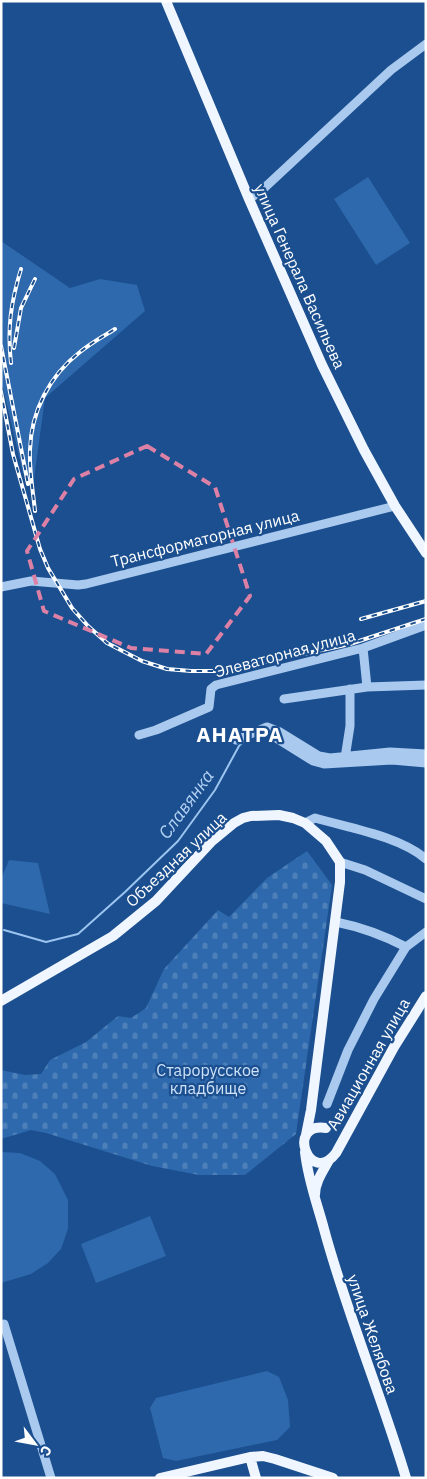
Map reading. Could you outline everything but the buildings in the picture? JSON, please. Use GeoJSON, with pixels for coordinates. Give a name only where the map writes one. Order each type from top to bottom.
{"type":"FeatureCollection","features":[{"type":"Feature","properties":{"kind":"main road","name":"улица Генерала Васильева"},"geometry":{"type":"LineString","coordinates":[[166,1],[249,199],[322,365],[364,450],[395,506],[426,553]]}},
{"type":"Feature","properties":{"kind":"main road","name":"Объездная улица"},"geometry":{"type":"LineString","coordinates":[[1,1001],[113,936],[156,901],[211,842],[234,823],[252,816],[279,815],[293,818],[306,823],[326,842],[340,862]]}},
{"type":"Feature","properties":{"kind":"main road"},"geometry":{"type":"LineString","coordinates":[[329,1160],[324,1162],[315,1161],[305,1152],[304,1145],[311,1110],[336,922],[340,862]]}},
{"type":"Feature","properties":{"kind":"main road","name":"Авиационная улица"},"geometry":{"type":"LineString","coordinates":[[338,1148],[394,1046],[426,996]]}},
{"type":"Feature","properties":{"kind":"main road"},"geometry":{"type":"LineString","coordinates":[[311,1110],[318,1122],[329,1129],[336,1137],[338,1148],[319,1178],[315,1188],[315,1198]]}},
{"type":"Feature","properties":{"kind":"main road"},"geometry":{"type":"LineString","coordinates":[[306,1135],[316,1128],[341,1130],[349,1128]]}},
{"type":"Feature","properties":{"kind":"main road","name":"улица Желябова"},"geometry":{"type":"LineString","coordinates":[[305,1152],[310,1185],[335,1268],[406,1478]]}},
{"type":"Feature","properties":{"kind":"main road"},"geometry":{"type":"LineString","coordinates":[[160,1478],[250,1457],[263,1456],[333,1478]]}},
{"type":"Feature","properties":{"kind":"main road"},"geometry":{"type":"LineString","coordinates":[[250,1457],[256,1478]]}},
{"type":"Feature","properties":{"kind":"street"},"geometry":{"type":"LineString","coordinates":[[249,199],[261,191],[391,70],[426,44]]}},
{"type":"Feature","properties":{"kind":"street","name":"Трансформаторная улица"},"geometry":{"type":"LineString","coordinates":[[1,587],[31,581],[86,584],[395,506]]}},
{"type":"Feature","properties":{"kind":"street","name":"Элеваторная улица"},"geometry":{"type":"LineString","coordinates":[[139,735],[156,730],[208,707],[212,689],[216,684],[363,648],[426,625]]}},
{"type":"Feature","properties":{"kind":"street"},"geometry":{"type":"LineString","coordinates":[[363,648],[367,687]]}},
{"type":"Feature","properties":{"kind":"street"},"geometry":{"type":"LineString","coordinates":[[284,698],[367,687],[426,685]]}},
{"type":"Feature","properties":{"kind":"street"},"geometry":{"type":"LineString","coordinates":[[346,758],[350,732],[350,689]]}},
{"type":"Feature","properties":{"kind":"street"},"geometry":{"type":"LineString","coordinates":[[236,740],[267,727],[280,732],[319,756],[330,758],[346,758],[390,752],[426,754]]}},
{"type":"Feature","properties":{"kind":"street"},"geometry":{"type":"LineString","coordinates":[[276,738],[314,761],[324,764],[392,760],[426,763]]}},
{"type":"Feature","properties":{"kind":"street"},"geometry":{"type":"LineString","coordinates":[[306,823],[315,818],[367,830],[417,852],[426,859]]}},
{"type":"Feature","properties":{"kind":"street"},"geometry":{"type":"LineString","coordinates":[[340,862],[365,870],[426,899]]}},
{"type":"Feature","properties":{"kind":"street"},"geometry":{"type":"LineString","coordinates":[[336,922],[383,935],[406,947]]}},
{"type":"Feature","properties":{"kind":"street"},"geometry":{"type":"LineString","coordinates":[[328,1104],[348,1050],[374,999],[406,947],[426,932]]}},
{"type":"Feature","properties":{"kind":"street"},"geometry":{"type":"LineString","coordinates":[[4,1324],[51,1478]]}},
{"type":"Feature","properties":{"kind":"highlighted area"},"geometry":{"type":"Polygon","coordinates":[[[147,446],[215,487],[250,596],[206,654],[131,648],[44,611],[27,551],[74,479],[147,446]]]}},
{"type":"Feature","properties":{"kind":"green space"},"geometry":{"type":"Polygon","coordinates":[[[368,177],[410,243],[376,265],[334,199],[368,177]]]}},
{"type":"Feature","properties":{"kind":"green space"},"geometry":{"type":"Polygon","coordinates":[[[1,241],[70,288],[100,279],[137,285],[145,311],[45,398],[33,486],[23,473],[1,380],[1,241]]]}},
{"type":"Feature","properties":{"kind":"green space","name":"Старорусское кладбище"},"geometry":{"type":"Polygon","coordinates":[[[307,851],[332,885],[296,1134],[245,1175],[199,1175],[152,1166],[31,1130],[1,1139],[1,1070],[25,1075],[41,1074],[50,1060],[86,1042],[118,1016],[131,1018],[146,1008],[164,969],[218,910],[229,917],[267,878],[307,851]]]}},
{"type":"Feature","properties":{"kind":"green space"},"geometry":{"type":"Polygon","coordinates":[[[9,860],[38,863],[50,914],[1,903],[1,879],[9,860]]]}},
{"type":"Feature","properties":{"kind":"green space"},"geometry":{"type":"Polygon","coordinates":[[[1,1152],[20,1153],[40,1161],[55,1174],[68,1200],[68,1229],[61,1249],[48,1263],[31,1274],[1,1283],[1,1152]]]}},
{"type":"Feature","properties":{"kind":"green space"},"geometry":{"type":"Polygon","coordinates":[[[150,1216],[166,1256],[96,1283],[81,1244],[150,1216]]]}},
{"type":"Feature","properties":{"kind":"green space"},"geometry":{"type":"Polygon","coordinates":[[[267,1371],[279,1377],[288,1400],[290,1427],[277,1440],[176,1461],[163,1458],[150,1408],[156,1398],[267,1371]]]}},
{"type":"Feature","properties":{"kind":"waterway","name":"Славянка"},"geometry":{"type":"LineString","coordinates":[[4,930],[46,942],[78,934],[178,841],[215,790],[239,746],[245,740]]}},
{"type":"Feature","properties":{"kind":"railway"},"geometry":{"type":"LineString","coordinates":[[11,363],[9,338],[11,315],[21,269]]}},
{"type":"Feature","properties":{"kind":"railway"},"geometry":{"type":"LineString","coordinates":[[14,348],[21,308],[35,279]]}},
{"type":"Feature","properties":{"kind":"railway"},"geometry":{"type":"LineString","coordinates":[[35,511],[30,450],[31,436],[38,409],[59,372],[80,352],[115,329]]}},
{"type":"Feature","properties":{"kind":"railway"},"geometry":{"type":"LineString","coordinates":[[1,346],[28,484]]}},
{"type":"Feature","properties":{"kind":"railway"},"geometry":{"type":"LineString","coordinates":[[1,392],[13,454],[40,549],[48,568],[72,608],[107,643],[142,661],[167,669],[224,671],[350,644],[426,619]]}},
{"type":"Feature","properties":{"kind":"railway"},"geometry":{"type":"LineString","coordinates":[[361,619],[426,601]]}},
{"type":"Feature","properties":{"kind":"district","name":"АНАТРА"},"geometry":{"type":"Point","coordinates":[240,734]}}]}
